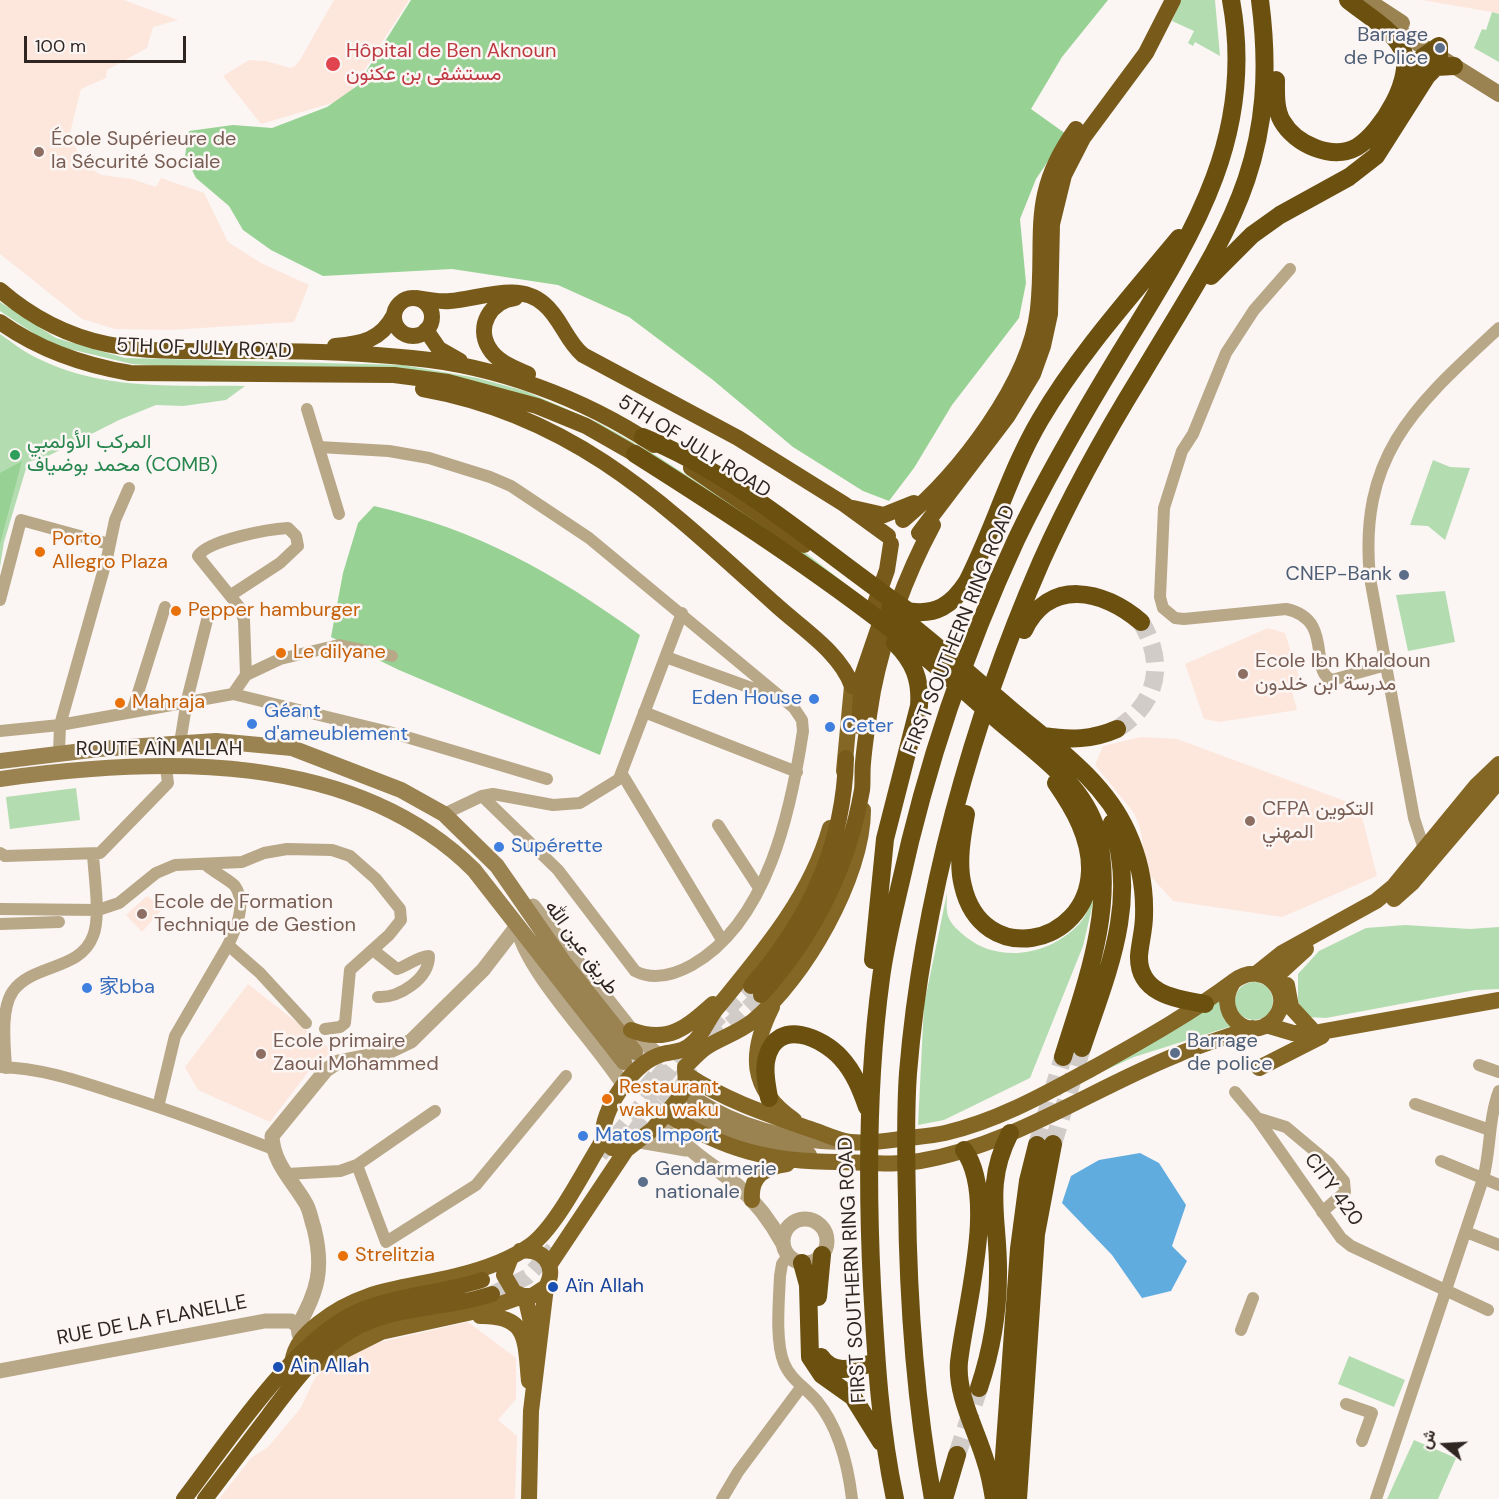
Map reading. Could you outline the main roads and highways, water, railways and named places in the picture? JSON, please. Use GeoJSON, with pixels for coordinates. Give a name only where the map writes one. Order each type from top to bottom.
{"type":"FeatureCollection","features":[{"type":"Feature","properties":{"kind":"highway"},"geometry":{"type":"LineString","coordinates":[[756,991],[802,945],[830,894],[852,834],[862,788],[859,717],[862,676],[874,636],[911,549],[948,485],[1016,381],[1027,357],[1038,310],[1042,204],[1053,168],[1071,136],[1143,41],[1163,0]]}},
{"type":"Feature","properties":{"kind":"highway"},"geometry":{"type":"LineString","coordinates":[[852,686],[859,651],[887,570],[890,528],[895,518],[948,485],[1007,417],[1038,362],[1050,315],[1053,211],[1069,162],[1083,138],[1146,53],[1173,0]]}},
{"type":"Feature","properties":{"kind":"highway","name":"FIRST SOUTHERN RING ROAD"},"geometry":{"type":"LineString","coordinates":[[895,1499],[876,1362],[869,1228],[869,1114],[881,977],[912,827],[946,716],[1017,539],[1058,456],[1179,256],[1207,201],[1222,159],[1236,96],[1237,54],[1231,0]]}},
{"type":"Feature","properties":{"kind":"highway"},"geometry":{"type":"LineString","coordinates":[[933,1499],[917,1405],[907,1277],[907,1085],[929,929],[955,812],[975,744],[1001,668],[1051,541],[1140,376],[1218,248],[1243,194],[1264,112],[1266,57],[1260,0]]}},
{"type":"Feature","properties":{"kind":"highway"},"geometry":{"type":"LineString","coordinates":[[1265,0],[1272,31],[1278,111],[1282,120],[1299,138],[1327,151],[1346,151],[1356,148],[1376,129],[1440,55]]}},
{"type":"Feature","properties":{"kind":"highway"},"geometry":{"type":"LineString","coordinates":[[1140,376],[1202,288],[1228,257],[1263,226],[1363,168],[1383,147],[1404,97],[1406,62],[1402,47],[1389,33],[1348,0]]}},
{"type":"Feature","properties":{"kind":"highway"},"geometry":{"type":"LineString","coordinates":[[903,628],[929,613],[940,610],[958,595],[972,571],[1012,474],[1040,420],[1114,317],[1207,201]]}},
{"type":"Feature","properties":{"kind":"highway","name":"5TH OF JULY ROAD"},"geometry":{"type":"LineString","coordinates":[[0,290],[52,326],[112,346],[169,353],[263,351],[406,357],[475,368],[541,388],[591,410],[643,437]]}},
{"type":"Feature","properties":{"kind":"highway"},"geometry":{"type":"LineString","coordinates":[[263,351],[367,341],[384,332],[396,309],[405,300],[417,298],[450,301],[521,293],[542,301],[550,309],[574,348],[583,355],[709,421],[844,504],[898,550],[911,549]]}},
{"type":"Feature","properties":{"kind":"highway"},"geometry":{"type":"LineString","coordinates":[[394,315],[397,326],[405,334],[417,335],[449,309],[485,300],[493,295]]}},
{"type":"Feature","properties":{"kind":"highway"},"geometry":{"type":"LineString","coordinates":[[417,298],[431,310],[429,326],[439,349],[475,368]]}},
{"type":"Feature","properties":{"kind":"highway"},"geometry":{"type":"LineString","coordinates":[[542,301],[509,299],[493,308],[484,326],[489,349],[508,365],[554,387],[591,410]]}},
{"type":"Feature","properties":{"kind":"highway","name":"5TH OF JULY ROAD"},"geometry":{"type":"LineString","coordinates":[[0,322],[31,342],[55,353],[116,370],[161,374],[394,375],[465,385],[550,411],[605,436],[848,587],[903,628],[1034,736],[1083,773]]}},
{"type":"Feature","properties":{"kind":"highway"},"geometry":{"type":"LineString","coordinates":[[315,375],[406,386],[468,399],[541,425],[588,450],[660,504],[766,597],[839,663],[852,686]]}},
{"type":"Feature","properties":{"kind":"highway"},"geometry":{"type":"LineString","coordinates":[[643,437],[698,463],[848,587],[903,628],[919,690],[919,706],[885,838],[871,997],[875,1043]]}},
{"type":"Feature","properties":{"kind":"highway"},"geometry":{"type":"LineString","coordinates":[[862,765],[874,689],[884,647],[948,485]]}},
{"type":"Feature","properties":{"kind":"highway"},"geometry":{"type":"LineString","coordinates":[[844,504],[915,525],[919,533]]}},
{"type":"Feature","properties":{"kind":"highway"},"geometry":{"type":"LineString","coordinates":[[1001,668],[1032,615],[1049,600],[1070,595],[1096,596],[1120,607],[1140,622]]}},
{"type":"Feature","properties":{"kind":"highway"},"geometry":{"type":"LineString","coordinates":[[1034,736],[1094,738],[1117,729]]}},
{"type":"Feature","properties":{"kind":"highway"},"geometry":{"type":"LineString","coordinates":[[975,744],[974,775],[962,834],[962,885],[973,912],[980,921],[996,934],[1012,940],[1049,934],[1067,921],[1083,897],[1090,869],[1087,844],[1075,813],[1049,772],[1034,736]]}},
{"type":"Feature","properties":{"kind":"highway"},"geometry":{"type":"LineString","coordinates":[[1034,736],[1081,797],[1091,816],[1099,845],[1102,900],[1097,943],[1063,1057]]}},
{"type":"Feature","properties":{"kind":"highway"},"geometry":{"type":"LineString","coordinates":[[756,991],[817,888],[838,833],[846,783],[846,758]]}},
{"type":"Feature","properties":{"kind":"highway"},"geometry":{"type":"LineString","coordinates":[[1083,773],[1113,805],[1134,847],[1143,889],[1144,920],[1139,959],[1143,974],[1160,994],[1205,1004]]}},
{"type":"Feature","properties":{"kind":"highway"},"geometry":{"type":"LineString","coordinates":[[1082,1048],[1109,968],[1123,904],[1121,849],[1103,802],[1083,773]]}},
{"type":"Feature","properties":{"kind":"highway"},"geometry":{"type":"LineString","coordinates":[[769,1098],[765,1064],[771,1048],[784,1036],[802,1034],[821,1042],[841,1058],[855,1079],[869,1114]]}},
{"type":"Feature","properties":{"kind":"highway"},"geometry":{"type":"LineString","coordinates":[[979,1388],[990,1351],[996,1310],[998,1242],[993,1182],[996,1165],[1010,1133]]}},
{"type":"Feature","properties":{"kind":"highway"},"geometry":{"type":"LineString","coordinates":[[1001,1499],[1019,1249],[1028,1181],[1045,1144],[1036,1234],[1018,1499]]}},
{"type":"Feature","properties":{"kind":"highway"},"geometry":{"type":"LineString","coordinates":[[964,1150],[972,1162],[977,1178],[977,1235],[970,1305],[959,1376],[963,1398],[987,1464],[994,1499]]}},
{"type":"Feature","properties":{"kind":"highway"},"geometry":{"type":"LineString","coordinates":[[791,1254],[808,1285],[810,1357],[822,1375],[847,1390],[859,1404],[887,1453]]}},
{"type":"Feature","properties":{"kind":"highway"},"geometry":{"type":"LineString","coordinates":[[822,1255],[818,1282],[819,1354],[827,1365],[838,1369],[876,1362]]}},
{"type":"Feature","properties":{"kind":"highway"},"geometry":{"type":"LineString","coordinates":[[184,1499],[297,1367],[333,1341],[376,1318],[458,1304],[487,1280]]}},
{"type":"Feature","properties":{"kind":"highway"},"geometry":{"type":"LineString","coordinates":[[205,1499],[297,1367]]}},
{"type":"Feature","properties":{"kind":"highway"},"geometry":{"type":"LineString","coordinates":[[944,1499],[957,1455]]}},
{"type":"Feature","properties":{"kind":"main road"},"geometry":{"type":"LineString","coordinates":[[1348,0],[1440,55],[1499,94]]}},
{"type":"Feature","properties":{"kind":"main road"},"geometry":{"type":"LineString","coordinates":[[1366,0],[1440,55],[1499,84]]}},
{"type":"Feature","properties":{"kind":"main road"},"geometry":{"type":"LineString","coordinates":[[846,758],[852,686]]}},
{"type":"Feature","properties":{"kind":"main road","name":"ROUTE AÎN ALLAH"},"geometry":{"type":"LineString","coordinates":[[0,761],[59,753],[216,741],[291,747],[400,790],[444,813],[497,866]]}},
{"type":"Feature","properties":{"kind":"main road"},"geometry":{"type":"LineString","coordinates":[[1265,977],[1282,953],[1376,901],[1392,887],[1476,786],[1499,764]]}},
{"type":"Feature","properties":{"kind":"main road","name":"ROUTE AÎN ALLAH"},"geometry":{"type":"LineString","coordinates":[[0,779],[102,768],[214,767],[284,775],[373,803],[445,843],[474,870],[517,926]]}},
{"type":"Feature","properties":{"kind":"main road"},"geometry":{"type":"LineString","coordinates":[[1265,977],[1291,961],[1303,950],[1395,898],[1412,883],[1499,781]]}},
{"type":"Feature","properties":{"kind":"main road","name":"طريق عين الله"},"geometry":{"type":"LineString","coordinates":[[497,866],[630,1057],[517,926]]}},
{"type":"Feature","properties":{"kind":"main road"},"geometry":{"type":"LineString","coordinates":[[1291,961],[1287,981],[1292,1007],[1314,1032]]}},
{"type":"Feature","properties":{"kind":"main road"},"geometry":{"type":"LineString","coordinates":[[757,1205],[752,1185],[759,1175],[771,1167],[798,1162],[882,1165],[964,1150],[1010,1133],[1179,1054],[1259,1027],[1273,1020],[1281,1004],[1278,987],[1265,977],[1249,973],[1234,981],[1205,1004],[1038,1098],[945,1133],[850,1142],[826,1142],[760,1129],[690,1106],[713,1127],[754,1143],[842,1162]]}},
{"type":"Feature","properties":{"kind":"main road"},"geometry":{"type":"LineString","coordinates":[[1234,981],[1226,997],[1226,1006],[1235,1021],[1293,1033],[1344,1029],[1499,1000]]}},
{"type":"Feature","properties":{"kind":"main road"},"geometry":{"type":"LineString","coordinates":[[632,1030],[658,1037],[670,1035],[704,1012],[756,991]]}},
{"type":"Feature","properties":{"kind":"main road"},"geometry":{"type":"LineString","coordinates":[[546,1287],[540,1293],[492,1307],[381,1332],[334,1354],[297,1367],[299,1333],[360,1298],[378,1291],[454,1277],[487,1280],[515,1254],[532,1244],[548,1227],[603,1131],[624,1086],[644,1064],[694,1041],[711,1015],[756,991]]}},
{"type":"Feature","properties":{"kind":"main road"},"geometry":{"type":"LineString","coordinates":[[550,1264],[633,1145],[666,1115],[680,1097],[686,1071],[705,1048],[753,1021],[756,991]]}},
{"type":"Feature","properties":{"kind":"main road"},"geometry":{"type":"LineString","coordinates":[[756,991],[765,1020],[757,1052],[757,1073],[769,1098],[802,1126]]}},
{"type":"Feature","properties":{"kind":"main road"},"geometry":{"type":"LineString","coordinates":[[1259,1068],[1300,1046],[1344,1029]]}},
{"type":"Feature","properties":{"kind":"main road"},"geometry":{"type":"LineString","coordinates":[[665,1055],[729,1100],[850,1142]]}},
{"type":"Feature","properties":{"kind":"main road"},"geometry":{"type":"LineString","coordinates":[[666,1115],[726,1145],[798,1162]]}},
{"type":"Feature","properties":{"kind":"main road"},"geometry":{"type":"LineString","coordinates":[[603,1131],[612,1148],[633,1145]]}},
{"type":"Feature","properties":{"kind":"main road"},"geometry":{"type":"LineString","coordinates":[[487,1280],[531,1233],[603,1131]]}},
{"type":"Feature","properties":{"kind":"main road"},"geometry":{"type":"LineString","coordinates":[[515,1254],[541,1253],[550,1264],[551,1276],[546,1287],[531,1411]]}},
{"type":"Feature","properties":{"kind":"main road"},"geometry":{"type":"LineString","coordinates":[[515,1254],[504,1275],[514,1292],[524,1296]]}},
{"type":"Feature","properties":{"kind":"main road"},"geometry":{"type":"LineString","coordinates":[[524,1296],[535,1333],[537,1372]]}},
{"type":"Feature","properties":{"kind":"main road"},"geometry":{"type":"LineString","coordinates":[[446,1317],[499,1316],[515,1323],[526,1348],[531,1411],[529,1499]]}},
{"type":"Feature","properties":{"kind":"water"},"geometry":{"type":"Polygon","coordinates":[[[1140,1153],[1159,1163],[1186,1205],[1172,1246],[1187,1261],[1171,1291],[1142,1298],[1112,1255],[1062,1203],[1071,1176],[1099,1160],[1140,1153]]]}},
{"type":"Feature","properties":{"kind":"tunnel"},"geometry":{"type":"LineString","coordinates":[[1117,729],[1142,707],[1154,681],[1154,652],[1141,622]]}},
{"type":"Feature","properties":{"kind":"tunnel"},"geometry":{"type":"LineString","coordinates":[[600,1155],[692,1044],[751,986]]}},
{"type":"Feature","properties":{"kind":"tunnel"},"geometry":{"type":"LineString","coordinates":[[713,1041],[761,995]]}},
{"type":"Feature","properties":{"kind":"tunnel"},"geometry":{"type":"LineString","coordinates":[[1053,1144],[1082,1048]]}},
{"type":"Feature","properties":{"kind":"tunnel"},"geometry":{"type":"LineString","coordinates":[[636,1053],[693,1099]]}},
{"type":"Feature","properties":{"kind":"tunnel"},"geometry":{"type":"LineString","coordinates":[[1037,1145],[1063,1057]]}},
{"type":"Feature","properties":{"kind":"tunnel"},"geometry":{"type":"LineString","coordinates":[[625,1062],[686,1112]]}},
{"type":"Feature","properties":{"kind":"tunnel"},"geometry":{"type":"LineString","coordinates":[[621,1152],[639,1125],[692,1065]]}},
{"type":"Feature","properties":{"kind":"tunnel"},"geometry":{"type":"LineString","coordinates":[[492,1294],[527,1277],[553,1249]]}},
{"type":"Feature","properties":{"kind":"tunnel"},"geometry":{"type":"LineString","coordinates":[[957,1455],[979,1388]]}},
{"type":"Feature","properties":{"kind":"place","name":"Barrage de Police"},"geometry":{"type":"Point","coordinates":[1440,48]}},
{"type":"Feature","properties":{"kind":"place","name":"Hôpital de Ben Aknoun مستشفى بن عكنون"},"geometry":{"type":"Point","coordinates":[333,64]}},
{"type":"Feature","properties":{"kind":"place","name":"École Supérieure de la Sécurité Sociale"},"geometry":{"type":"Point","coordinates":[39,152]}},
{"type":"Feature","properties":{"kind":"place","name":"المركب الأولمبي محمد بوضياف (COMB)"},"geometry":{"type":"Point","coordinates":[15,455]}},
{"type":"Feature","properties":{"kind":"place","name":"Porto Allegro Plaza"},"geometry":{"type":"Point","coordinates":[40,552]}},
{"type":"Feature","properties":{"kind":"place","name":"CNEP-Bank"},"geometry":{"type":"Point","coordinates":[1404,575]}},
{"type":"Feature","properties":{"kind":"place","name":"Pepper hamburger"},"geometry":{"type":"Point","coordinates":[176,611]}},
{"type":"Feature","properties":{"kind":"place","name":"Le dilyane"},"geometry":{"type":"Point","coordinates":[281,653]}},
{"type":"Feature","properties":{"kind":"place","name":"Ecole Ibn Khaldoun مدرسة ابن خلدون"},"geometry":{"type":"Point","coordinates":[1243,674]}},
{"type":"Feature","properties":{"kind":"place","name":"Eden House"},"geometry":{"type":"Point","coordinates":[814,699]}},
{"type":"Feature","properties":{"kind":"place","name":"Mahraja"},"geometry":{"type":"Point","coordinates":[120,703]}},
{"type":"Feature","properties":{"kind":"place","name":"Géant d'ameublement"},"geometry":{"type":"Point","coordinates":[252,724]}},
{"type":"Feature","properties":{"kind":"place","name":"Ceter"},"geometry":{"type":"Point","coordinates":[830,727]}},
{"type":"Feature","properties":{"kind":"place","name":"CFPA التكوين المهني"},"geometry":{"type":"Point","coordinates":[1250,821]}},
{"type":"Feature","properties":{"kind":"place","name":"Supérette"},"geometry":{"type":"Point","coordinates":[499,847]}},
{"type":"Feature","properties":{"kind":"place","name":"Ecole de Formation Technique de Gestion"},"geometry":{"type":"Point","coordinates":[142,914]}},
{"type":"Feature","properties":{"kind":"place","name":"家bba"},"geometry":{"type":"Point","coordinates":[87,988]}},
{"type":"Feature","properties":{"kind":"place","name":"Barrage de police"},"geometry":{"type":"Point","coordinates":[1175,1053]}},
{"type":"Feature","properties":{"kind":"place","name":"Ecole primaire Zaoui Mohammed"},"geometry":{"type":"Point","coordinates":[261,1054]}},
{"type":"Feature","properties":{"kind":"place","name":"Restaurant waku waku"},"geometry":{"type":"Point","coordinates":[607,1099]}},
{"type":"Feature","properties":{"kind":"place","name":"Matos Import"},"geometry":{"type":"Point","coordinates":[583,1136]}},
{"type":"Feature","properties":{"kind":"place","name":"Gendarmerie nationale"},"geometry":{"type":"Point","coordinates":[643,1182]}},
{"type":"Feature","properties":{"kind":"place","name":"Strelitzia"},"geometry":{"type":"Point","coordinates":[343,1256]}},
{"type":"Feature","properties":{"kind":"place","name":"Aïn Allah"},"geometry":{"type":"Point","coordinates":[553,1287]}},
{"type":"Feature","properties":{"kind":"place","name":"Ain Allah"},"geometry":{"type":"Point","coordinates":[278,1367]}}]}
